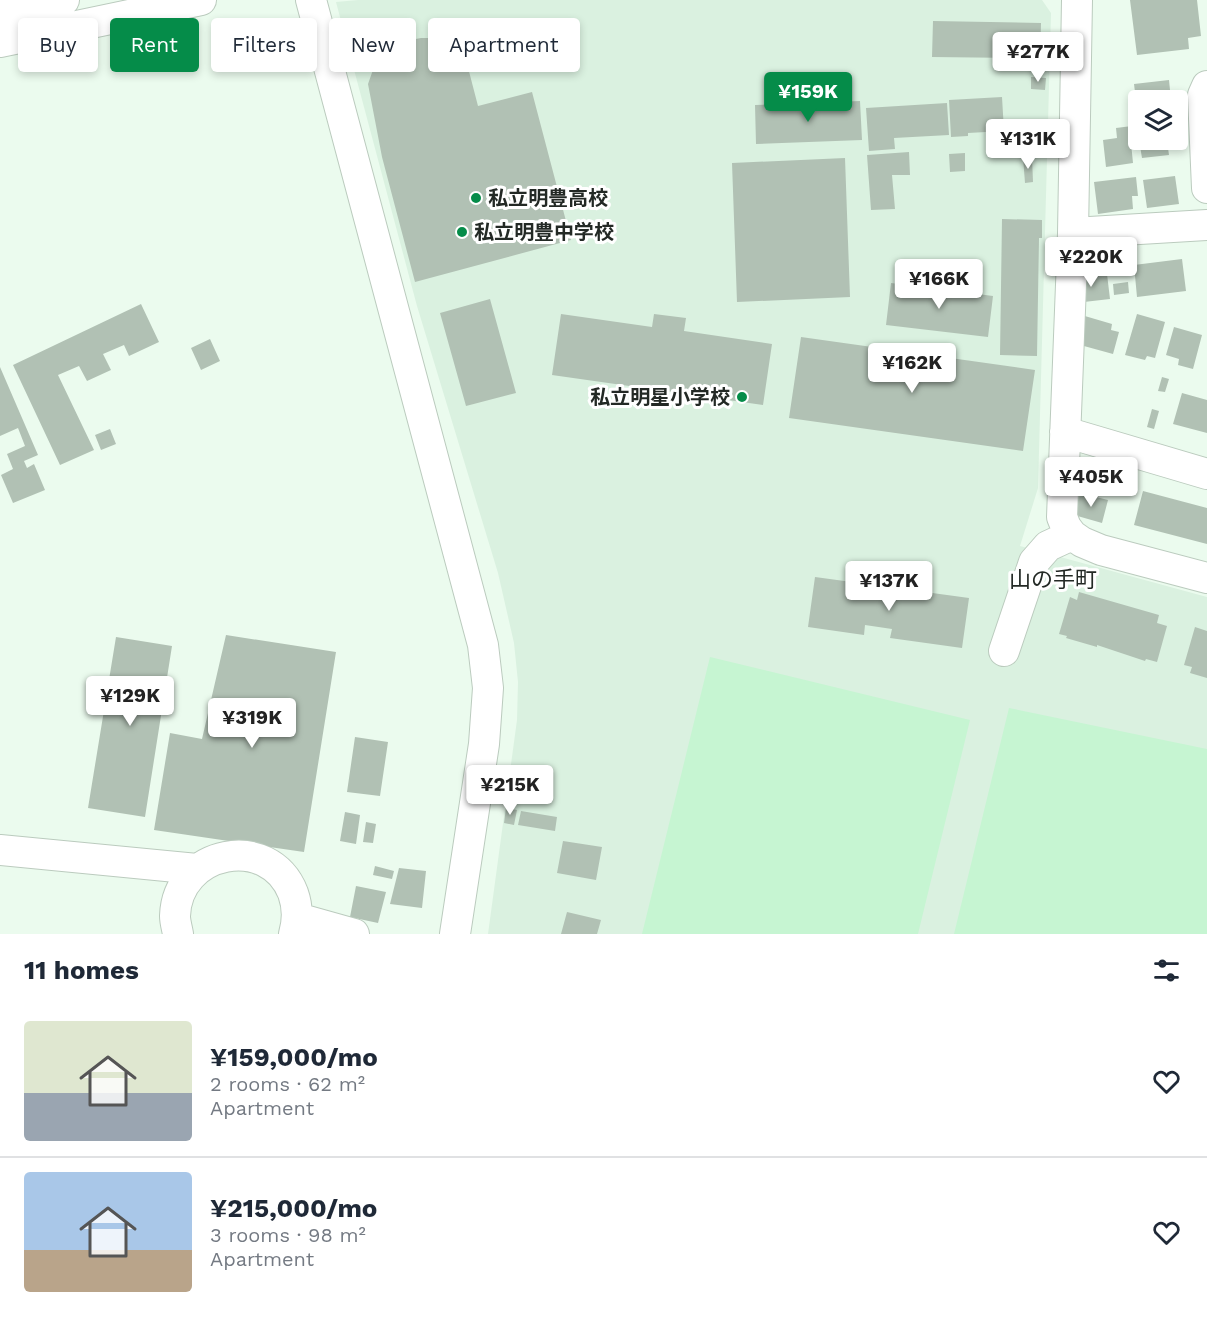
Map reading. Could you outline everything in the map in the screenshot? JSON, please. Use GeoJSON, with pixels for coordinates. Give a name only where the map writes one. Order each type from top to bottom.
{"type":"FeatureCollection","features":[{"type":"Feature","properties":{"kind":"street"},"geometry":{"type":"LineString","coordinates":[[0,15],[64,0]]}},
{"type":"Feature","properties":{"kind":"street"},"geometry":{"type":"LineString","coordinates":[[0,42],[201,0]]}},
{"type":"Feature","properties":{"kind":"street"},"geometry":{"type":"LineString","coordinates":[[311,0],[483,645],[488,688],[484,744],[454,934]]}},
{"type":"Feature","properties":{"kind":"street"},"geometry":{"type":"LineString","coordinates":[[1077,0],[1073,233],[1062,517],[1072,535],[1101,550],[1207,578]]}},
{"type":"Feature","properties":{"kind":"street"},"geometry":{"type":"LineString","coordinates":[[1207,86],[1203,95],[1207,189]]}},
{"type":"Feature","properties":{"kind":"street"},"geometry":{"type":"LineString","coordinates":[[1073,233],[1207,225]]}},
{"type":"Feature","properties":{"kind":"street"},"geometry":{"type":"LineString","coordinates":[[1065,432],[1207,474]]}},
{"type":"Feature","properties":{"kind":"street"},"geometry":{"type":"LineString","coordinates":[[1004,651],[1034,562],[1048,546],[1072,535]]}},
{"type":"Feature","properties":{"kind":"street"},"geometry":{"type":"LineString","coordinates":[[0,850],[197,869]]}},
{"type":"Feature","properties":{"kind":"street"},"geometry":{"type":"LineString","coordinates":[[178,934],[175,917],[177,899],[185,882],[197,869],[215,858],[236,855],[257,858],[275,868],[289,884],[296,903],[295,926],[354,934]]}},
{"type":"Feature","properties":{"kind":"shaded area","name":"私立明星小学校"},"geometry":{"type":"Polygon","coordinates":[[[358,0],[1042,0],[1051,13],[1038,488],[1020,546],[1207,597],[1207,934],[488,934],[517,720],[518,682],[514,643],[498,573],[417,306],[355,72],[416,72],[416,18],[340,18],[336,2],[358,0]]]}},
{"type":"Feature","properties":{"kind":"green space"},"geometry":{"type":"Polygon","coordinates":[[[710,657],[970,720],[918,934],[642,934],[710,657]]]}},
{"type":"Feature","properties":{"kind":"green space"},"geometry":{"type":"Polygon","coordinates":[[[1009,708],[1207,749],[1207,934],[954,934],[1009,708]]]}},
{"type":"Feature","properties":{"kind":"building"},"geometry":{"type":"Polygon","coordinates":[[[1130,0],[1197,0],[1201,36],[1188,38],[1189,49],[1137,55],[1130,0]]]}},
{"type":"Feature","properties":{"kind":"building"},"geometry":{"type":"Polygon","coordinates":[[[933,21],[1041,23],[1040,64],[1020,64],[1020,58],[932,57],[933,21]]]}},
{"type":"Feature","properties":{"kind":"building","name":"私立明豊高校"},"geometry":{"type":"Polygon","coordinates":[[[428,38],[428,72],[469,72],[478,106],[532,92],[571,240],[415,282],[382,157],[368,84],[372,72],[416,72],[416,39],[428,38]]]}},
{"type":"Feature","properties":{"kind":"building"},"geometry":{"type":"Polygon","coordinates":[[[1031,77],[1046,78],[1045,90],[1031,89],[1031,77]]]}},
{"type":"Feature","properties":{"kind":"building"},"geometry":{"type":"Polygon","coordinates":[[[1169,80],[1170,90],[1135,90],[1134,84],[1169,80]]]}},
{"type":"Feature","properties":{"kind":"building"},"geometry":{"type":"Polygon","coordinates":[[[1002,97],[1004,131],[968,133],[968,136],[951,137],[949,100],[1002,97]]]}},
{"type":"Feature","properties":{"kind":"building"},"geometry":{"type":"Polygon","coordinates":[[[860,101],[862,140],[756,144],[755,105],[860,101]]]}},
{"type":"Feature","properties":{"kind":"building"},"geometry":{"type":"Polygon","coordinates":[[[947,103],[949,135],[894,138],[895,149],[869,151],[866,108],[947,103]]]}},
{"type":"Feature","properties":{"kind":"building"},"geometry":{"type":"Polygon","coordinates":[[[1128,126],[1128,150],[1132,150],[1133,163],[1106,167],[1103,140],[1117,138],[1116,128],[1128,126]]]}},
{"type":"Feature","properties":{"kind":"building"},"geometry":{"type":"Polygon","coordinates":[[[1141,150],[1168,150],[1169,155],[1142,158],[1141,150]]]}},
{"type":"Feature","properties":{"kind":"building"},"geometry":{"type":"Polygon","coordinates":[[[909,152],[910,175],[892,175],[895,209],[871,210],[867,155],[909,152]]]}},
{"type":"Feature","properties":{"kind":"building"},"geometry":{"type":"Polygon","coordinates":[[[965,153],[965,171],[950,172],[949,154],[965,153]]]}},
{"type":"Feature","properties":{"kind":"building"},"geometry":{"type":"Polygon","coordinates":[[[1023,157],[1032,157],[1033,182],[1025,183],[1023,157]]]}},
{"type":"Feature","properties":{"kind":"building"},"geometry":{"type":"Polygon","coordinates":[[[845,158],[850,297],[737,302],[732,163],[845,158]]]}},
{"type":"Feature","properties":{"kind":"building"},"geometry":{"type":"Polygon","coordinates":[[[1175,176],[1179,204],[1147,208],[1143,180],[1175,176]]]}},
{"type":"Feature","properties":{"kind":"building"},"geometry":{"type":"Polygon","coordinates":[[[1136,177],[1138,196],[1132,196],[1133,209],[1098,214],[1094,182],[1136,177]]]}},
{"type":"Feature","properties":{"kind":"building"},"geometry":{"type":"Polygon","coordinates":[[[1002,219],[1042,220],[1042,238],[1039,238],[1037,356],[1000,355],[1002,219]]]}},
{"type":"Feature","properties":{"kind":"building"},"geometry":{"type":"Polygon","coordinates":[[[1182,259],[1186,291],[1137,297],[1134,265],[1182,259]]]}},
{"type":"Feature","properties":{"kind":"building"},"geometry":{"type":"Polygon","coordinates":[[[1107,274],[1110,299],[1075,303],[1072,278],[1107,274]]]}},
{"type":"Feature","properties":{"kind":"building"},"geometry":{"type":"Polygon","coordinates":[[[1128,282],[1129,293],[1114,295],[1113,284],[1128,282]]]}},
{"type":"Feature","properties":{"kind":"building"},"geometry":{"type":"Polygon","coordinates":[[[891,283],[993,296],[988,337],[886,325],[891,283]]]}},
{"type":"Feature","properties":{"kind":"building"},"geometry":{"type":"Polygon","coordinates":[[[490,299],[516,393],[466,406],[440,313],[490,299]]]}},
{"type":"Feature","properties":{"kind":"building"},"geometry":{"type":"Polygon","coordinates":[[[141,304],[159,342],[129,356],[124,345],[103,354],[111,370],[87,381],[79,366],[58,375],[94,450],[60,465],[13,365],[141,304]]]}},
{"type":"Feature","properties":{"kind":"building"},"geometry":{"type":"Polygon","coordinates":[[[561,314],[652,327],[654,314],[686,318],[684,331],[772,344],[763,405],[552,375],[561,314]]]}},
{"type":"Feature","properties":{"kind":"building"},"geometry":{"type":"Polygon","coordinates":[[[1078,314],[1112,324],[1111,330],[1119,332],[1113,354],[1073,343],[1078,314]]]}},
{"type":"Feature","properties":{"kind":"building"},"geometry":{"type":"Polygon","coordinates":[[[1137,314],[1165,322],[1155,358],[1147,356],[1145,360],[1125,355],[1137,314]]]}},
{"type":"Feature","properties":{"kind":"building"},"geometry":{"type":"Polygon","coordinates":[[[1174,327],[1202,335],[1193,369],[1178,365],[1179,359],[1166,355],[1174,327]]]}},
{"type":"Feature","properties":{"kind":"building"},"geometry":{"type":"Polygon","coordinates":[[[801,337],[1035,370],[1023,451],[789,418],[801,337]]]}},
{"type":"Feature","properties":{"kind":"building"},"geometry":{"type":"Polygon","coordinates":[[[210,339],[220,361],[201,370],[191,348],[210,339]]]}},
{"type":"Feature","properties":{"kind":"building"},"geometry":{"type":"Polygon","coordinates":[[[0,367],[38,455],[24,461],[27,468],[34,464],[45,490],[13,503],[1,475],[13,469],[7,454],[25,446],[18,428],[0,436],[0,367]]]}},
{"type":"Feature","properties":{"kind":"building"},"geometry":{"type":"Polygon","coordinates":[[[1162,377],[1169,379],[1165,392],[1158,391],[1162,377]]]}},
{"type":"Feature","properties":{"kind":"building"},"geometry":{"type":"Polygon","coordinates":[[[1182,393],[1207,400],[1207,433],[1173,424],[1182,393]]]}},
{"type":"Feature","properties":{"kind":"building"},"geometry":{"type":"Polygon","coordinates":[[[1152,409],[1159,411],[1154,429],[1147,427],[1152,409]]]}},
{"type":"Feature","properties":{"kind":"building"},"geometry":{"type":"Polygon","coordinates":[[[110,429],[116,444],[101,450],[95,435],[110,429]]]}},
{"type":"Feature","properties":{"kind":"building"},"geometry":{"type":"Polygon","coordinates":[[[1143,491],[1207,508],[1207,544],[1134,525],[1143,491]]]}},
{"type":"Feature","properties":{"kind":"building"},"geometry":{"type":"Polygon","coordinates":[[[1080,493],[1108,500],[1102,523],[1074,515],[1080,493]]]}},
{"type":"Feature","properties":{"kind":"building"},"geometry":{"type":"Polygon","coordinates":[[[815,577],[969,598],[962,648],[890,638],[892,629],[865,625],[864,635],[808,627],[815,577]]]}},
{"type":"Feature","properties":{"kind":"building"},"geometry":{"type":"Polygon","coordinates":[[[1079,592],[1159,615],[1157,623],[1167,626],[1157,662],[1146,659],[1145,661],[1059,634],[1070,597],[1077,600],[1079,592]]]}},
{"type":"Feature","properties":{"kind":"building"},"geometry":{"type":"Polygon","coordinates":[[[1195,627],[1207,631],[1207,678],[1190,673],[1192,667],[1184,665],[1195,627]]]}},
{"type":"Feature","properties":{"kind":"building"},"geometry":{"type":"Polygon","coordinates":[[[226,635],[336,652],[304,852],[154,830],[170,733],[202,739],[226,635]]]}},
{"type":"Feature","properties":{"kind":"building"},"geometry":{"type":"Polygon","coordinates":[[[116,637],[172,646],[145,817],[88,808],[116,637]]]}},
{"type":"Feature","properties":{"kind":"building"},"geometry":{"type":"Polygon","coordinates":[[[355,737],[388,742],[380,796],[347,792],[355,737]]]}},
{"type":"Feature","properties":{"kind":"building"},"geometry":{"type":"Polygon","coordinates":[[[506,808],[517,810],[514,825],[504,823],[506,808]]]}},
{"type":"Feature","properties":{"kind":"building"},"geometry":{"type":"Polygon","coordinates":[[[521,811],[557,817],[555,831],[518,825],[521,811]]]}},
{"type":"Feature","properties":{"kind":"building"},"geometry":{"type":"Polygon","coordinates":[[[345,812],[360,815],[356,844],[340,841],[345,812]]]}},
{"type":"Feature","properties":{"kind":"building"},"geometry":{"type":"Polygon","coordinates":[[[366,822],[376,824],[373,843],[363,842],[366,822]]]}},
{"type":"Feature","properties":{"kind":"building"},"geometry":{"type":"Polygon","coordinates":[[[563,841],[602,847],[596,880],[557,873],[563,841]]]}},
{"type":"Feature","properties":{"kind":"building"},"geometry":{"type":"Polygon","coordinates":[[[375,866],[394,871],[392,879],[373,875],[375,866]]]}},
{"type":"Feature","properties":{"kind":"building"},"geometry":{"type":"Polygon","coordinates":[[[399,868],[426,871],[422,908],[390,904],[399,868]]]}},
{"type":"Feature","properties":{"kind":"building"},"geometry":{"type":"Polygon","coordinates":[[[356,886],[386,892],[378,923],[350,917],[356,886]]]}},
{"type":"Feature","properties":{"kind":"building"},"geometry":{"type":"Polygon","coordinates":[[[567,912],[601,920],[597,934],[561,934],[567,912]]]}},
{"type":"Feature","properties":{"kind":"place","name":"私立明豊高校"},"geometry":{"type":"Point","coordinates":[476,198]}},
{"type":"Feature","properties":{"kind":"place","name":"私立明豊中学校"},"geometry":{"type":"Point","coordinates":[462,232]}},
{"type":"Feature","properties":{"kind":"place","name":"私立明星小学校"},"geometry":{"type":"Point","coordinates":[742,397]}},
{"type":"Feature","properties":{"kind":"district","name":"山の手町"},"geometry":{"type":"Point","coordinates":[1053,579]}}]}
